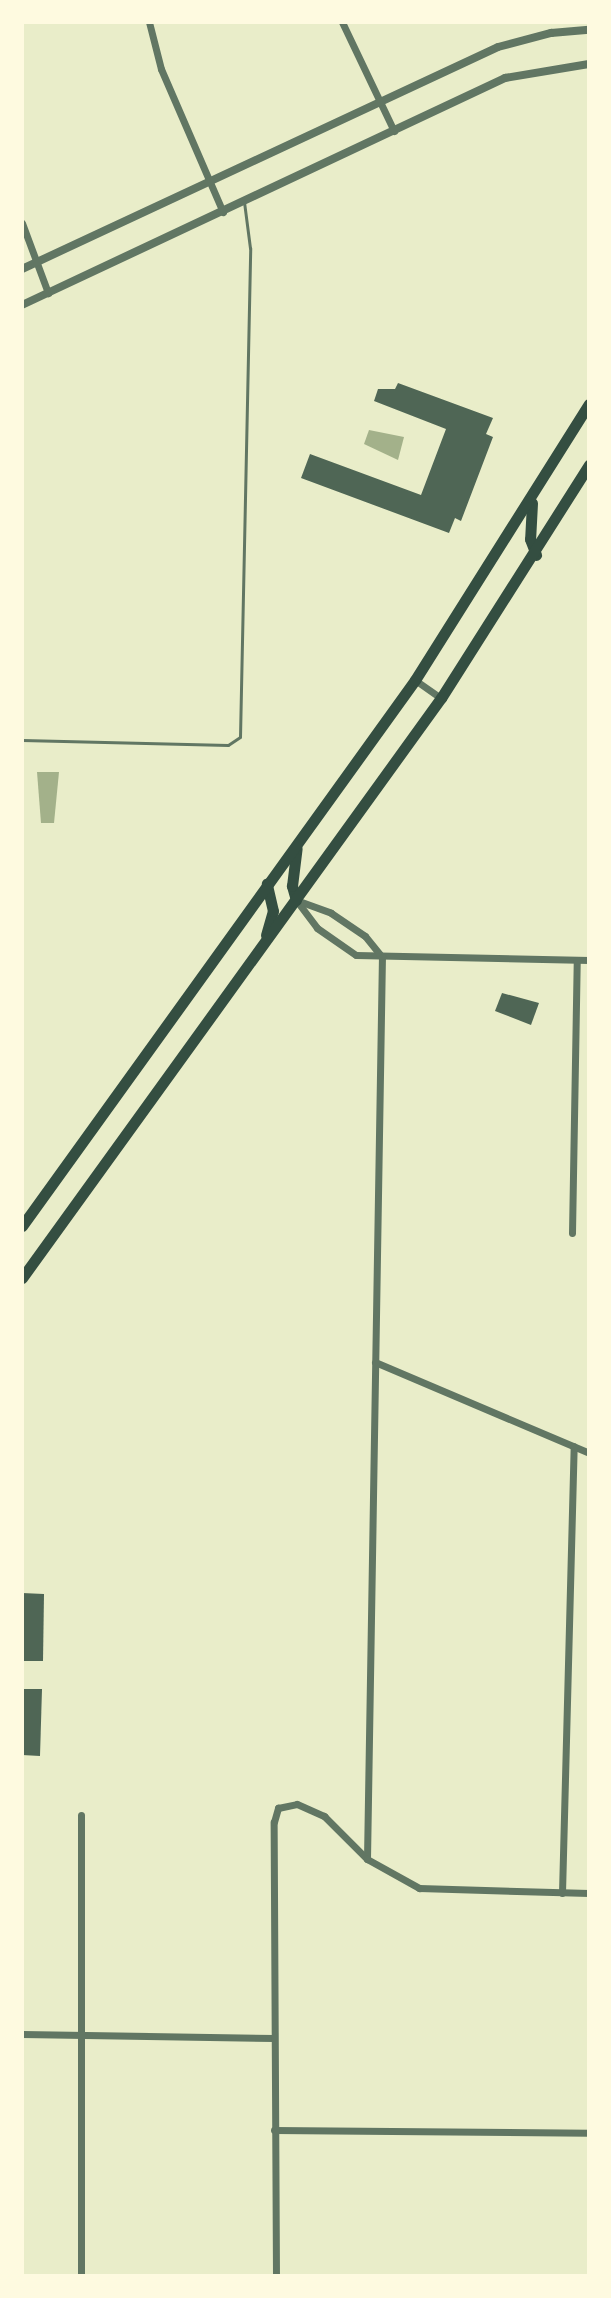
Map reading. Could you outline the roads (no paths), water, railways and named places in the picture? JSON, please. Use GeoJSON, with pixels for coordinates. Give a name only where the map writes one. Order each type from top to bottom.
{"type":"FeatureCollection","features":[{"type":"Feature","properties":{"kind":"main road"},"geometry":{"type":"LineString","coordinates":[[22,1226],[415,680],[533,498],[589,404]]}},
{"type":"Feature","properties":{"kind":"main road"},"geometry":{"type":"LineString","coordinates":[[22,1278],[441,698],[536,555],[589,465]]}},
{"type":"Feature","properties":{"kind":"main road"},"geometry":{"type":"LineString","coordinates":[[533,498],[530,539],[536,555]]}},
{"type":"Feature","properties":{"kind":"main road"},"geometry":{"type":"LineString","coordinates":[[296,900],[292,872],[299,840]]}},
{"type":"Feature","properties":{"kind":"main road"},"geometry":{"type":"LineString","coordinates":[[263,944],[273,911],[267,884]]}},
{"type":"Feature","properties":{"kind":"street"},"geometry":{"type":"LineString","coordinates":[[149,22],[161,69],[223,212]]}},
{"type":"Feature","properties":{"kind":"street"},"geometry":{"type":"LineString","coordinates":[[342,22],[394,131]]}},
{"type":"Feature","properties":{"kind":"street"},"geometry":{"type":"LineString","coordinates":[[22,269],[498,47],[551,33],[589,30]]}},
{"type":"Feature","properties":{"kind":"street"},"geometry":{"type":"LineString","coordinates":[[22,305],[505,78],[589,64]]}},
{"type":"Feature","properties":{"kind":"street"},"geometry":{"type":"LineString","coordinates":[[22,223],[48,293]]}},
{"type":"Feature","properties":{"kind":"street"},"geometry":{"type":"LineString","coordinates":[[415,680],[441,698]]}},
{"type":"Feature","properties":{"kind":"street"},"geometry":{"type":"LineString","coordinates":[[296,900],[317,928],[356,955],[589,960]]}},
{"type":"Feature","properties":{"kind":"street"},"geometry":{"type":"LineString","coordinates":[[296,900],[331,913],[365,936],[382,957],[367,1859]]}},
{"type":"Feature","properties":{"kind":"street"},"geometry":{"type":"LineString","coordinates":[[572,1233],[577,960]]}},
{"type":"Feature","properties":{"kind":"street"},"geometry":{"type":"LineString","coordinates":[[375,1362],[589,1453]]}},
{"type":"Feature","properties":{"kind":"street"},"geometry":{"type":"LineString","coordinates":[[562,1893],[574,1446]]}},
{"type":"Feature","properties":{"kind":"street"},"geometry":{"type":"LineString","coordinates":[[276,2276],[274,1822],[278,1808],[297,1804],[324,1816],[367,1859],[404,1882],[435,1891],[589,1893]]}},
{"type":"Feature","properties":{"kind":"street"},"geometry":{"type":"LineString","coordinates":[[81,1815],[81,2276]]}},
{"type":"Feature","properties":{"kind":"street"},"geometry":{"type":"LineString","coordinates":[[22,2034],[274,2038]]}},
{"type":"Feature","properties":{"kind":"street"},"geometry":{"type":"LineString","coordinates":[[274,2130],[589,2133]]}},
{"type":"Feature","properties":{"kind":"lane"},"geometry":{"type":"LineString","coordinates":[[22,740],[228,745],[240,737],[250,248],[244,202]]}}]}
